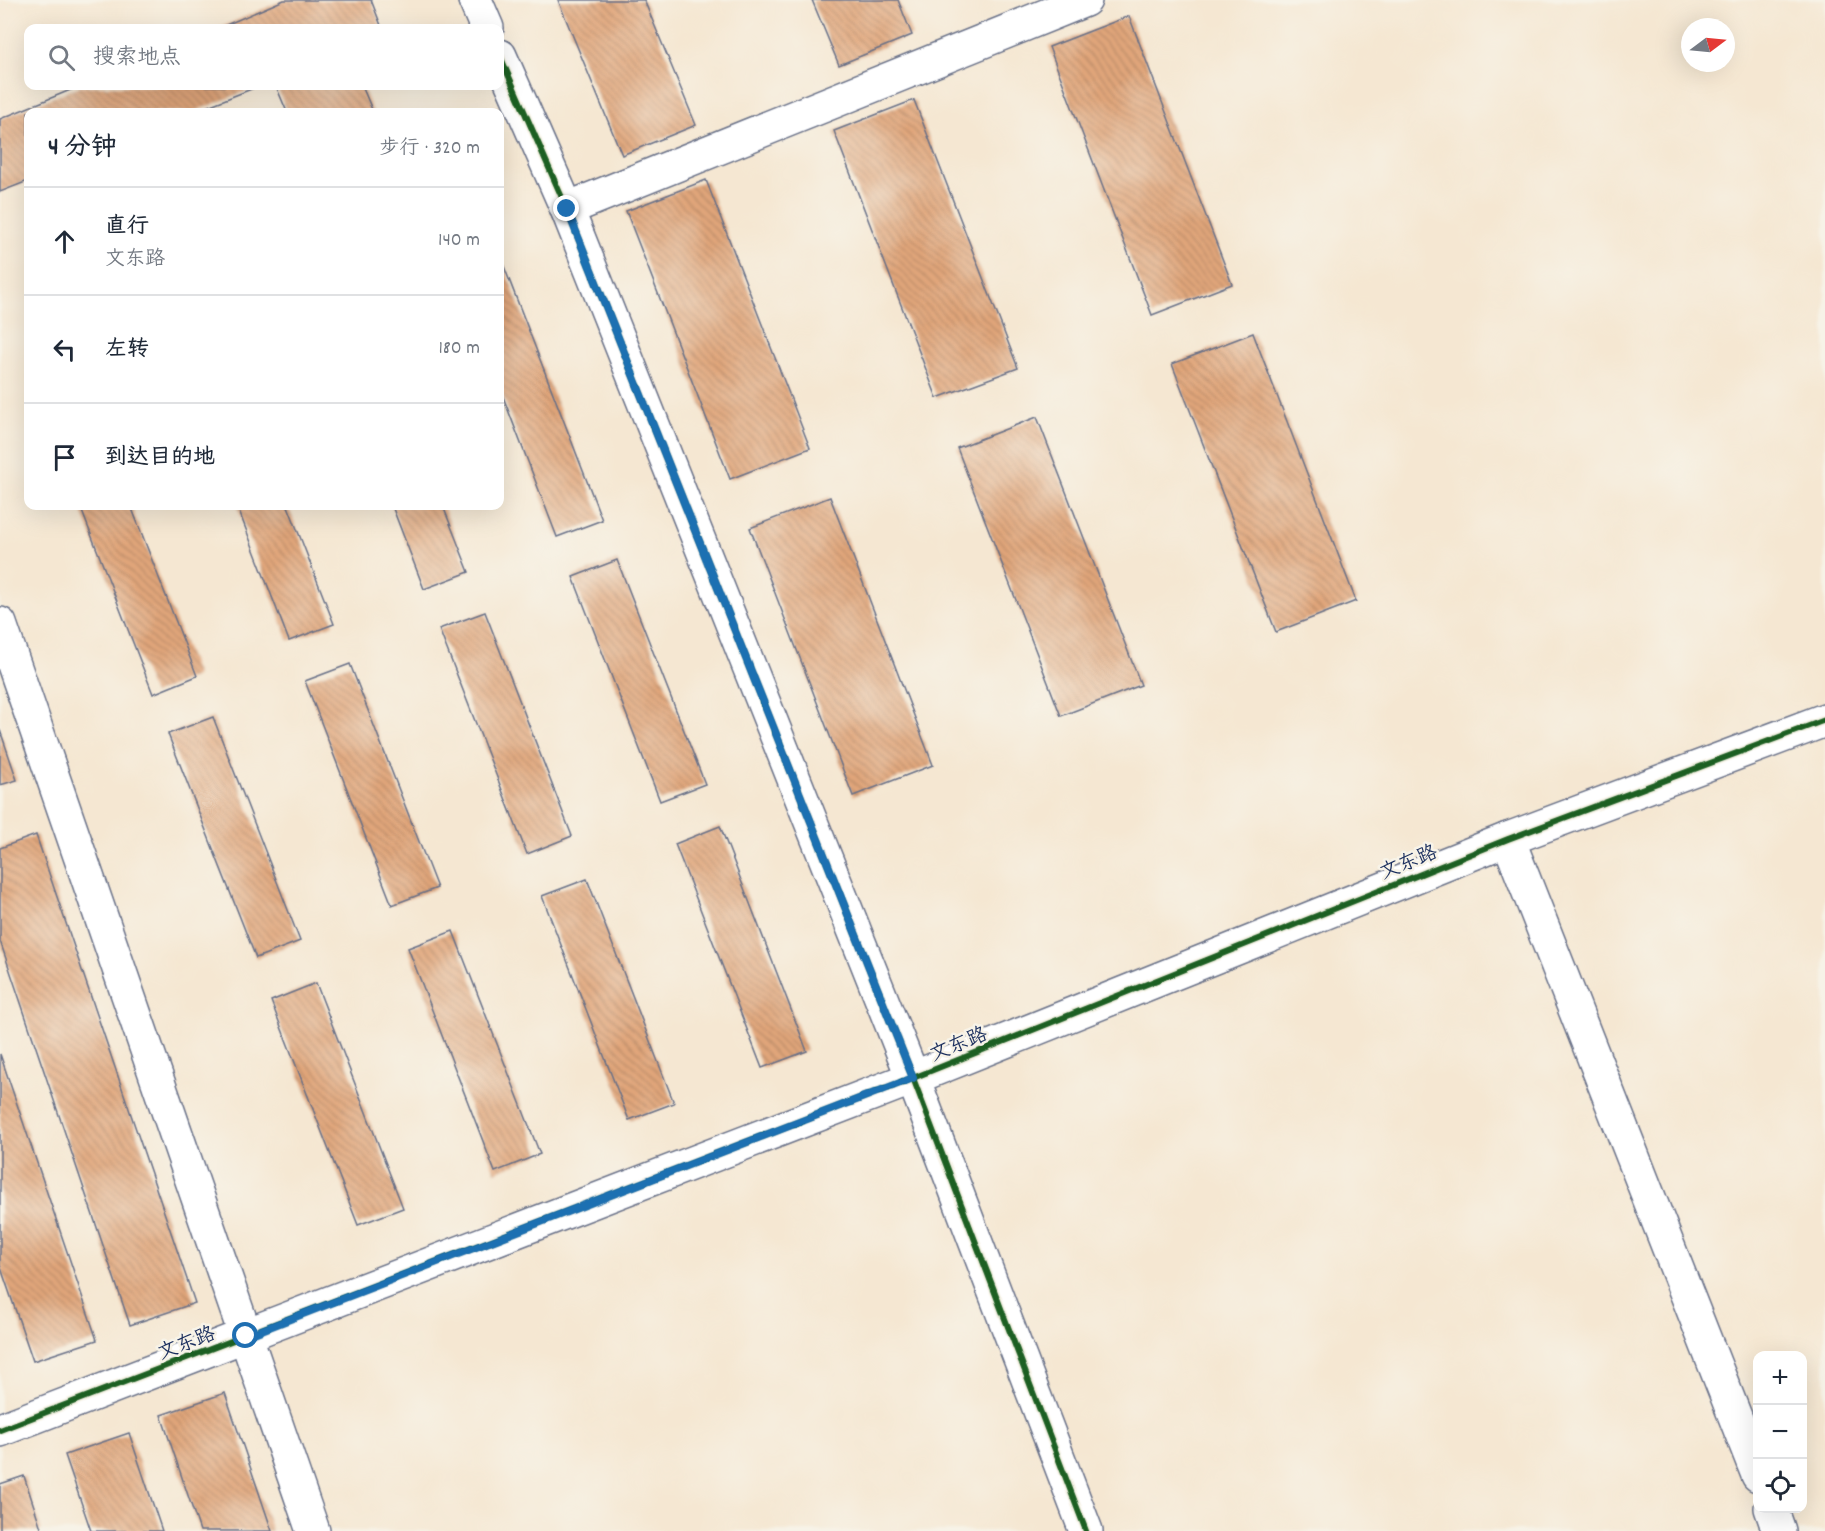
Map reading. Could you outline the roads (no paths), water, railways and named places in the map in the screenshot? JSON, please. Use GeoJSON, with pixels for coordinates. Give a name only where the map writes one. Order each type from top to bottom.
{"type":"FeatureCollection","features":[{"type":"Feature","properties":{"kind":"street"},"geometry":{"type":"LineString","coordinates":[[475,0],[486,24]]}},
{"type":"Feature","properties":{"kind":"street"},"geometry":{"type":"LineString","coordinates":[[567,209],[1085,0]]}},
{"type":"Feature","properties":{"kind":"street"},"geometry":{"type":"LineString","coordinates":[[504,65],[567,209],[913,1078],[1086,1531]]}},
{"type":"Feature","properties":{"kind":"street"},"geometry":{"type":"LineString","coordinates":[[0,624],[314,1531]]}},
{"type":"Feature","properties":{"kind":"street","name":"文东路"},"geometry":{"type":"LineString","coordinates":[[0,1430],[913,1078],[1508,839],[1825,720]]}},
{"type":"Feature","properties":{"kind":"street"},"geometry":{"type":"LineString","coordinates":[[1508,839],[1753,1462]]}},
{"type":"Feature","properties":{"kind":"street"},"geometry":{"type":"LineString","coordinates":[[1772,1513],[1779,1531]]}}]}
